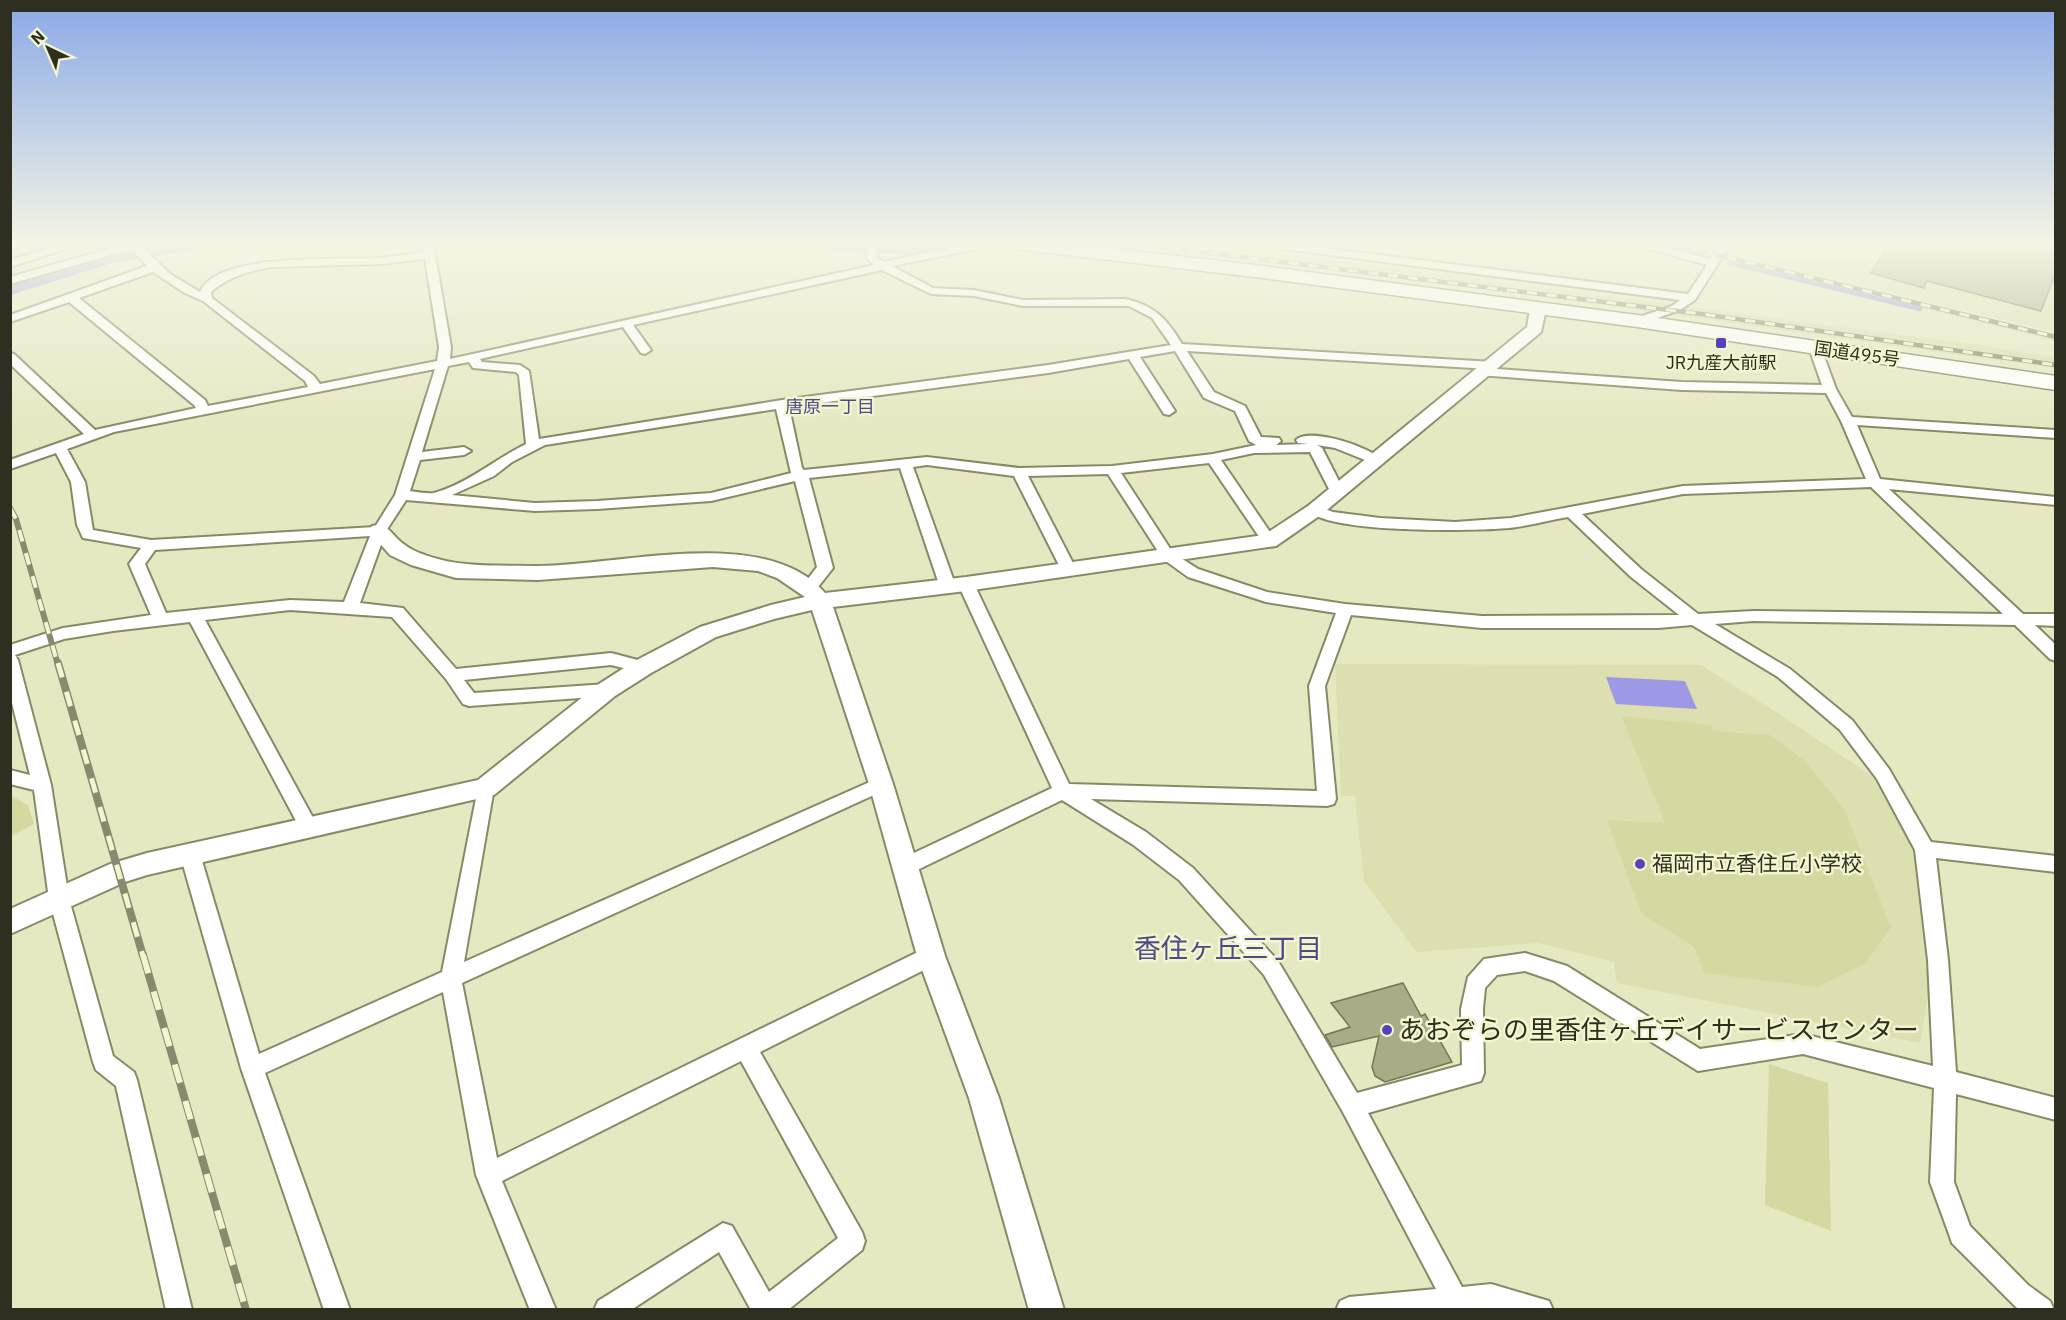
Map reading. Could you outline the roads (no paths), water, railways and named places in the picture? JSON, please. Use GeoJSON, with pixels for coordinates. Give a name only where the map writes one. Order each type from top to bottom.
{"type":"FeatureCollection","features":[{"type":"Feature","properties":{"kind":"highway","name":"国道495号"},"geometry":{"type":"LineString","coordinates":[[1505,305],[1636,321],[2055,383]]}},
{"type":"Feature","properties":{"kind":"street"},"geometry":{"type":"LineString","coordinates":[[10,319],[52,305]]}},
{"type":"Feature","properties":{"kind":"street"},"geometry":{"type":"LineString","coordinates":[[79,305],[200,403],[203,410]]}},
{"type":"Feature","properties":{"kind":"street"},"geometry":{"type":"LineString","coordinates":[[214,305],[310,378],[315,387]]}},
{"type":"Feature","properties":{"kind":"street"},"geometry":{"type":"LineString","coordinates":[[350,608],[379,531],[402,495],[412,457],[443,364],[445,347],[438,305]]}},
{"type":"Feature","properties":{"kind":"street"},"geometry":{"type":"LineString","coordinates":[[10,465],[93,435],[315,387],[443,364],[709,305]]}},
{"type":"Feature","properties":{"kind":"street"},"geometry":{"type":"LineString","coordinates":[[1136,305],[1157,315],[1180,347],[1209,395],[1240,409],[1256,441],[1319,439],[1349,447],[1375,460]]}},
{"type":"Feature","properties":{"kind":"street"},"geometry":{"type":"LineString","coordinates":[[1636,321],[1681,305]]}},
{"type":"Feature","properties":{"kind":"street"},"geometry":{"type":"LineString","coordinates":[[10,922],[119,872],[485,788],[607,690],[643,667],[708,632],[815,595],[957,585],[1269,541],[1315,510],[1535,329],[1538,309]]}},
{"type":"Feature","properties":{"kind":"street"},"geometry":{"type":"LineString","coordinates":[[626,323],[645,350]]}},
{"type":"Feature","properties":{"kind":"street"},"geometry":{"type":"LineString","coordinates":[[436,497],[489,472],[533,445],[782,404],[1048,369],[1180,347],[1682,386],[1830,389]]}},
{"type":"Feature","properties":{"kind":"street"},"geometry":{"type":"LineString","coordinates":[[1815,348],[1830,389],[1848,421],[1875,483],[2055,655]]}},
{"type":"Feature","properties":{"kind":"street"},"geometry":{"type":"LineString","coordinates":[[1132,354],[1169,411]]}},
{"type":"Feature","properties":{"kind":"street"},"geometry":{"type":"LineString","coordinates":[[10,357],[93,435]]}},
{"type":"Feature","properties":{"kind":"street"},"geometry":{"type":"LineString","coordinates":[[473,357],[477,365],[520,369],[525,374],[533,445]]}},
{"type":"Feature","properties":{"kind":"street"},"geometry":{"type":"LineString","coordinates":[[782,404],[795,470],[801,475],[825,568],[815,595]]}},
{"type":"Feature","properties":{"kind":"street"},"geometry":{"type":"LineString","coordinates":[[1848,421],[2055,434]]}},
{"type":"Feature","properties":{"kind":"street"},"geometry":{"type":"LineString","coordinates":[[59,447],[66,456],[81,493],[82,526],[88,535],[151,545],[379,531]]}},
{"type":"Feature","properties":{"kind":"street"},"geometry":{"type":"LineString","coordinates":[[402,495],[535,507],[597,505],[711,497],[801,475],[927,461],[1018,472],[1112,470],[1213,458],[1254,449],[1315,448],[1337,491]]}},
{"type":"Feature","properties":{"kind":"street"},"geometry":{"type":"LineString","coordinates":[[412,457],[464,451]]}},
{"type":"Feature","properties":{"kind":"street"},"geometry":{"type":"LineString","coordinates":[[1213,458],[1269,541]]}},
{"type":"Feature","properties":{"kind":"street"},"geometry":{"type":"LineString","coordinates":[[905,464],[957,585],[1063,791],[1139,838],[1186,874],[1271,968],[1352,1106],[1455,1299]]}},
{"type":"Feature","properties":{"kind":"street"},"geometry":{"type":"LineString","coordinates":[[1112,470],[1168,556],[1193,573],[1266,597],[1345,609],[1482,622],[1658,622],[1753,616],[2055,620]]}},
{"type":"Feature","properties":{"kind":"street"},"geometry":{"type":"LineString","coordinates":[[1018,472],[1068,569]]}},
{"type":"Feature","properties":{"kind":"street"},"geometry":{"type":"LineString","coordinates":[[1315,510],[1331,516],[1380,523],[1455,527],[1511,523],[1683,490],[1875,483],[2055,501]]}},
{"type":"Feature","properties":{"kind":"street"},"geometry":{"type":"LineString","coordinates":[[1571,511],[1636,573],[1694,619],[1784,673],[1846,725],[1883,774],[1925,849],[1938,960],[1945,1081],[1942,1182],[1961,1234],[2019,1294],[2041,1310]]}},
{"type":"Feature","properties":{"kind":"street"},"geometry":{"type":"LineString","coordinates":[[379,531],[397,550],[418,560],[456,571],[538,573],[713,560],[761,564],[784,573],[815,595],[881,784],[932,956],[984,1098],[1047,1310]]}},
{"type":"Feature","properties":{"kind":"street"},"geometry":{"type":"LineString","coordinates":[[151,545],[137,564],[161,620]]}},
{"type":"Feature","properties":{"kind":"street"},"geometry":{"type":"LineString","coordinates":[[10,651],[63,634],[161,620],[290,605],[350,608],[397,612],[452,675],[469,700],[607,690]]}},
{"type":"Feature","properties":{"kind":"street"},"geometry":{"type":"LineString","coordinates":[[906,866],[1063,791],[1327,799],[1317,686],[1345,609]]}},
{"type":"Feature","properties":{"kind":"street"},"geometry":{"type":"LineString","coordinates":[[195,617],[309,827]]}},
{"type":"Feature","properties":{"kind":"street"},"geometry":{"type":"LineString","coordinates":[[452,675],[611,659],[643,667]]}},
{"type":"Feature","properties":{"kind":"street"},"geometry":{"type":"LineString","coordinates":[[10,660],[42,785],[59,899],[104,1062],[126,1080],[179,1310]]}},
{"type":"Feature","properties":{"kind":"street"},"geometry":{"type":"LineString","coordinates":[[10,777],[42,785]]}},
{"type":"Feature","properties":{"kind":"street"},"geometry":{"type":"LineString","coordinates":[[252,1068],[881,784]]}},
{"type":"Feature","properties":{"kind":"street"},"geometry":{"type":"LineString","coordinates":[[485,788],[451,978],[488,1175],[543,1310]]}},
{"type":"Feature","properties":{"kind":"street"},"geometry":{"type":"LineString","coordinates":[[1925,849],[2055,864]]}},
{"type":"Feature","properties":{"kind":"street"},"geometry":{"type":"LineString","coordinates":[[190,854],[252,1068],[337,1310]]}},
{"type":"Feature","properties":{"kind":"street"},"geometry":{"type":"LineString","coordinates":[[488,1175],[932,956]]}},
{"type":"Feature","properties":{"kind":"street"},"geometry":{"type":"LineString","coordinates":[[1352,1106],[1473,1073],[1472,1009],[1475,984],[1491,966],[1525,962],[1560,974],[1698,1060],[1803,1044],[2055,1109]]}},
{"type":"Feature","properties":{"kind":"street"},"geometry":{"type":"LineString","coordinates":[[607,1310],[723,1235],[766,1310],[853,1240],[746,1048]]}},
{"type":"Feature","properties":{"kind":"street"},"geometry":{"type":"LineString","coordinates":[[1349,1310],[1491,1297],[1540,1310]]}},
{"type":"Feature","properties":{"kind":"waterway"},"geometry":{"type":"LineString","coordinates":[[1902,305],[1920,309]]}},
{"type":"Feature","properties":{"kind":"railway"},"geometry":{"type":"LineString","coordinates":[[1625,305],[2056,365]]}},
{"type":"Feature","properties":{"kind":"railway"},"geometry":{"type":"LineString","coordinates":[[1922,305],[2056,337]]}},
{"type":"Feature","properties":{"kind":"railway"},"geometry":{"type":"LineString","coordinates":[[10,508],[16,519],[58,665]]}},
{"type":"Feature","properties":{"kind":"railway"},"geometry":{"type":"LineString","coordinates":[[58,663],[143,956]]}},
{"type":"Feature","properties":{"kind":"railway"},"geometry":{"type":"LineString","coordinates":[[143,955],[246,1310]]}},
{"type":"Feature","properties":{"kind":"place","name":"JR九産大前駅"},"geometry":{"type":"Point","coordinates":[1721,343]}},
{"type":"Feature","properties":{"kind":"place","name":"福岡市立香住丘小学校"},"geometry":{"type":"Point","coordinates":[1640,864]}},
{"type":"Feature","properties":{"kind":"place","name":"あおぞらの里香住ヶ丘デイサービスセンター"},"geometry":{"type":"Point","coordinates":[1387,1030]}},
{"type":"Feature","properties":{"kind":"district","name":"唐原一丁目"},"geometry":{"type":"Point","coordinates":[830,407]}},
{"type":"Feature","properties":{"kind":"district","name":"香住ヶ丘三丁目"},"geometry":{"type":"Point","coordinates":[1228,949]}}]}
